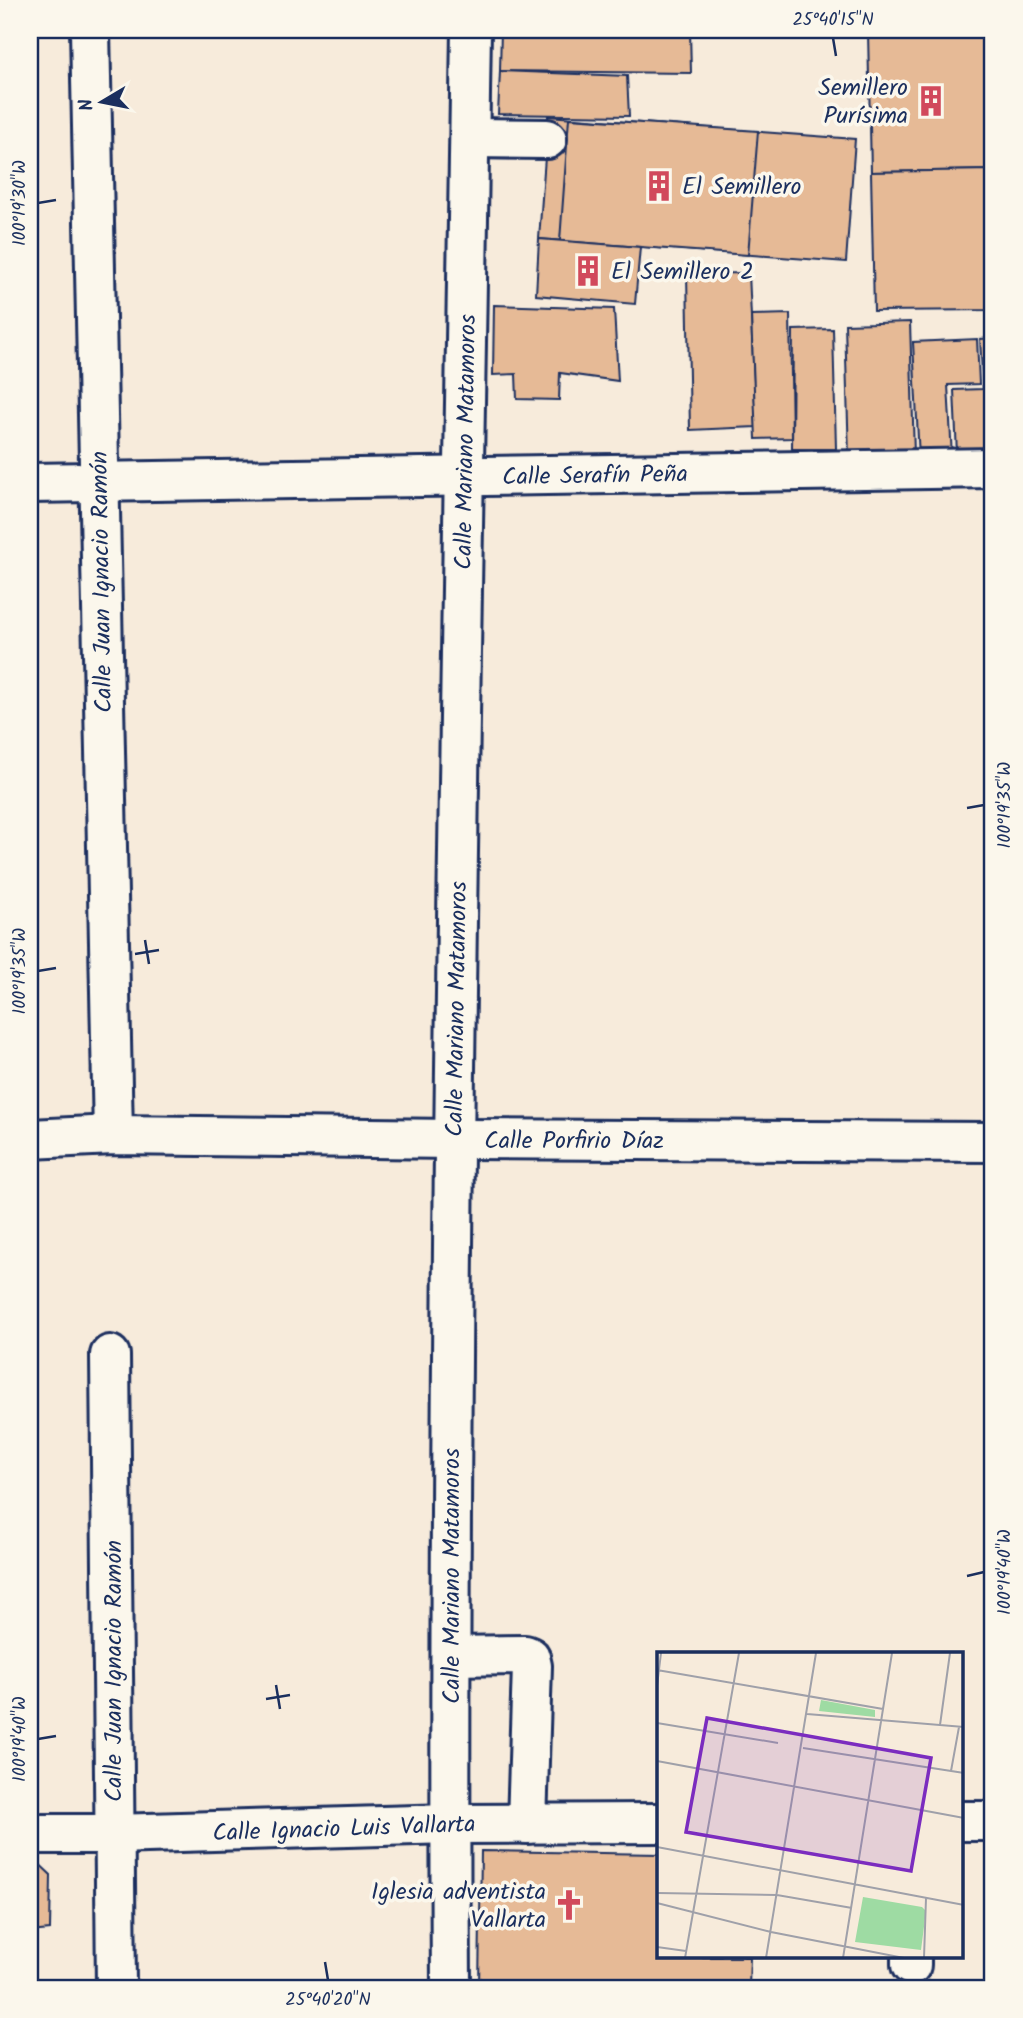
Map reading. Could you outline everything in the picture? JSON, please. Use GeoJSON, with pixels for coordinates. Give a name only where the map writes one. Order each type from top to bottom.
{"type":"FeatureCollection","features":[{"type":"Feature","properties":{"kind":"street","name":"Calle Juan Ignacio Ramón"},"geometry":{"type":"LineString","coordinates":[[90,30],[113,1135]]}},
{"type":"Feature","properties":{"kind":"street","name":"Calle Mariano Matamoros"},"geometry":{"type":"LineString","coordinates":[[451,1988],[454,1139],[471,30]]}},
{"type":"Feature","properties":{"kind":"street"},"geometry":{"type":"LineString","coordinates":[[470,138],[547,139]]}},
{"type":"Feature","properties":{"kind":"street","name":"Calle Serafín Peña"},"geometry":{"type":"LineString","coordinates":[[30,483],[993,468]]}},
{"type":"Feature","properties":{"kind":"street","name":"Calle Porfirio Díaz"},"geometry":{"type":"LineString","coordinates":[[30,1139],[113,1135],[993,1142]]}},
{"type":"Feature","properties":{"kind":"street","name":"Calle Juan Ignacio Ramón"},"geometry":{"type":"LineString","coordinates":[[110,1355],[116,1988]]}},
{"type":"Feature","properties":{"kind":"street"},"geometry":{"type":"LineString","coordinates":[[451,1656],[530,1657],[532,1666],[527,1824]]}},
{"type":"Feature","properties":{"kind":"street"},"geometry":{"type":"LineString","coordinates":[[964,1821],[993,1821]]}},
{"type":"Feature","properties":{"kind":"street","name":"Calle Ignacio Luis Vallarta"},"geometry":{"type":"LineString","coordinates":[[30,1834],[450,1824],[657,1823]]}},
{"type":"Feature","properties":{"kind":"building"},"geometry":{"type":"Polygon","coordinates":[[[501,30],[690,30],[691,73],[500,71],[501,30]]]}},
{"type":"Feature","properties":{"kind":"building","name":"Semillero Purísima"},"geometry":{"type":"Polygon","coordinates":[[[993,30],[993,170],[871,172],[868,32],[993,30]]]}},
{"type":"Feature","properties":{"kind":"building"},"geometry":{"type":"Polygon","coordinates":[[[500,71],[627,76],[629,116],[498,114],[500,71]]]}},
{"type":"Feature","properties":{"kind":"building","name":"El Semillero"},"geometry":{"type":"Polygon","coordinates":[[[548,116],[855,139],[846,262],[539,239],[548,116]]]}},
{"type":"Feature","properties":{"kind":"building","name":"El Semillero"},"geometry":{"type":"Polygon","coordinates":[[[569,118],[758,131],[748,255],[560,241],[569,118]]]}},
{"type":"Feature","properties":{"kind":"building"},"geometry":{"type":"Polygon","coordinates":[[[993,170],[993,310],[874,311],[871,172],[993,170]]]}},
{"type":"Feature","properties":{"kind":"building","name":"El Semillero 2"},"geometry":{"type":"Polygon","coordinates":[[[539,239],[640,247],[635,304],[536,295],[539,239]]]}},
{"type":"Feature","properties":{"kind":"building"},"geometry":{"type":"Polygon","coordinates":[[[749,273],[756,427],[690,430],[687,274],[749,273]]]}},
{"type":"Feature","properties":{"kind":"building"},"geometry":{"type":"Polygon","coordinates":[[[494,305],[614,309],[618,381],[560,373],[559,400],[517,399],[516,374],[493,375],[494,305]]]}},
{"type":"Feature","properties":{"kind":"building"},"geometry":{"type":"Polygon","coordinates":[[[790,314],[792,438],[756,439],[751,315],[790,314]]]}},
{"type":"Feature","properties":{"kind":"building"},"geometry":{"type":"Polygon","coordinates":[[[910,322],[914,455],[849,457],[845,324],[910,322]]]}},
{"type":"Feature","properties":{"kind":"building"},"geometry":{"type":"Polygon","coordinates":[[[833,329],[836,449],[792,449],[793,330],[833,329]]]}},
{"type":"Feature","properties":{"kind":"building"},"geometry":{"type":"Polygon","coordinates":[[[993,338],[993,453],[957,454],[954,390],[983,389],[980,339],[993,338]]]}},
{"type":"Feature","properties":{"kind":"building"},"geometry":{"type":"Polygon","coordinates":[[[977,339],[979,384],[948,385],[952,457],[919,458],[913,342],[977,339]]]}},
{"type":"Feature","properties":{"kind":"building","name":"Iglesia adventista Vallarta"},"geometry":{"type":"Polygon","coordinates":[[[481,1851],[657,1854],[657,1958],[750,1958],[749,1988],[479,1988],[481,1851]]]}},
{"type":"Feature","properties":{"kind":"building"},"geometry":{"type":"Polygon","coordinates":[[[30,1858],[51,1875],[50,1930],[30,1932],[30,1858]]]}},
{"type":"Feature","properties":{"kind":"place","name":"Semillero Purísima"},"geometry":{"type":"Point","coordinates":[931,101]}},
{"type":"Feature","properties":{"kind":"place","name":"El Semillero"},"geometry":{"type":"Point","coordinates":[659,186]}},
{"type":"Feature","properties":{"kind":"place","name":"El Semillero 2"},"geometry":{"type":"Point","coordinates":[588,271]}},
{"type":"Feature","properties":{"kind":"place","name":"Iglesia adventista Vallarta"},"geometry":{"type":"Point","coordinates":[569,1905]}}]}
